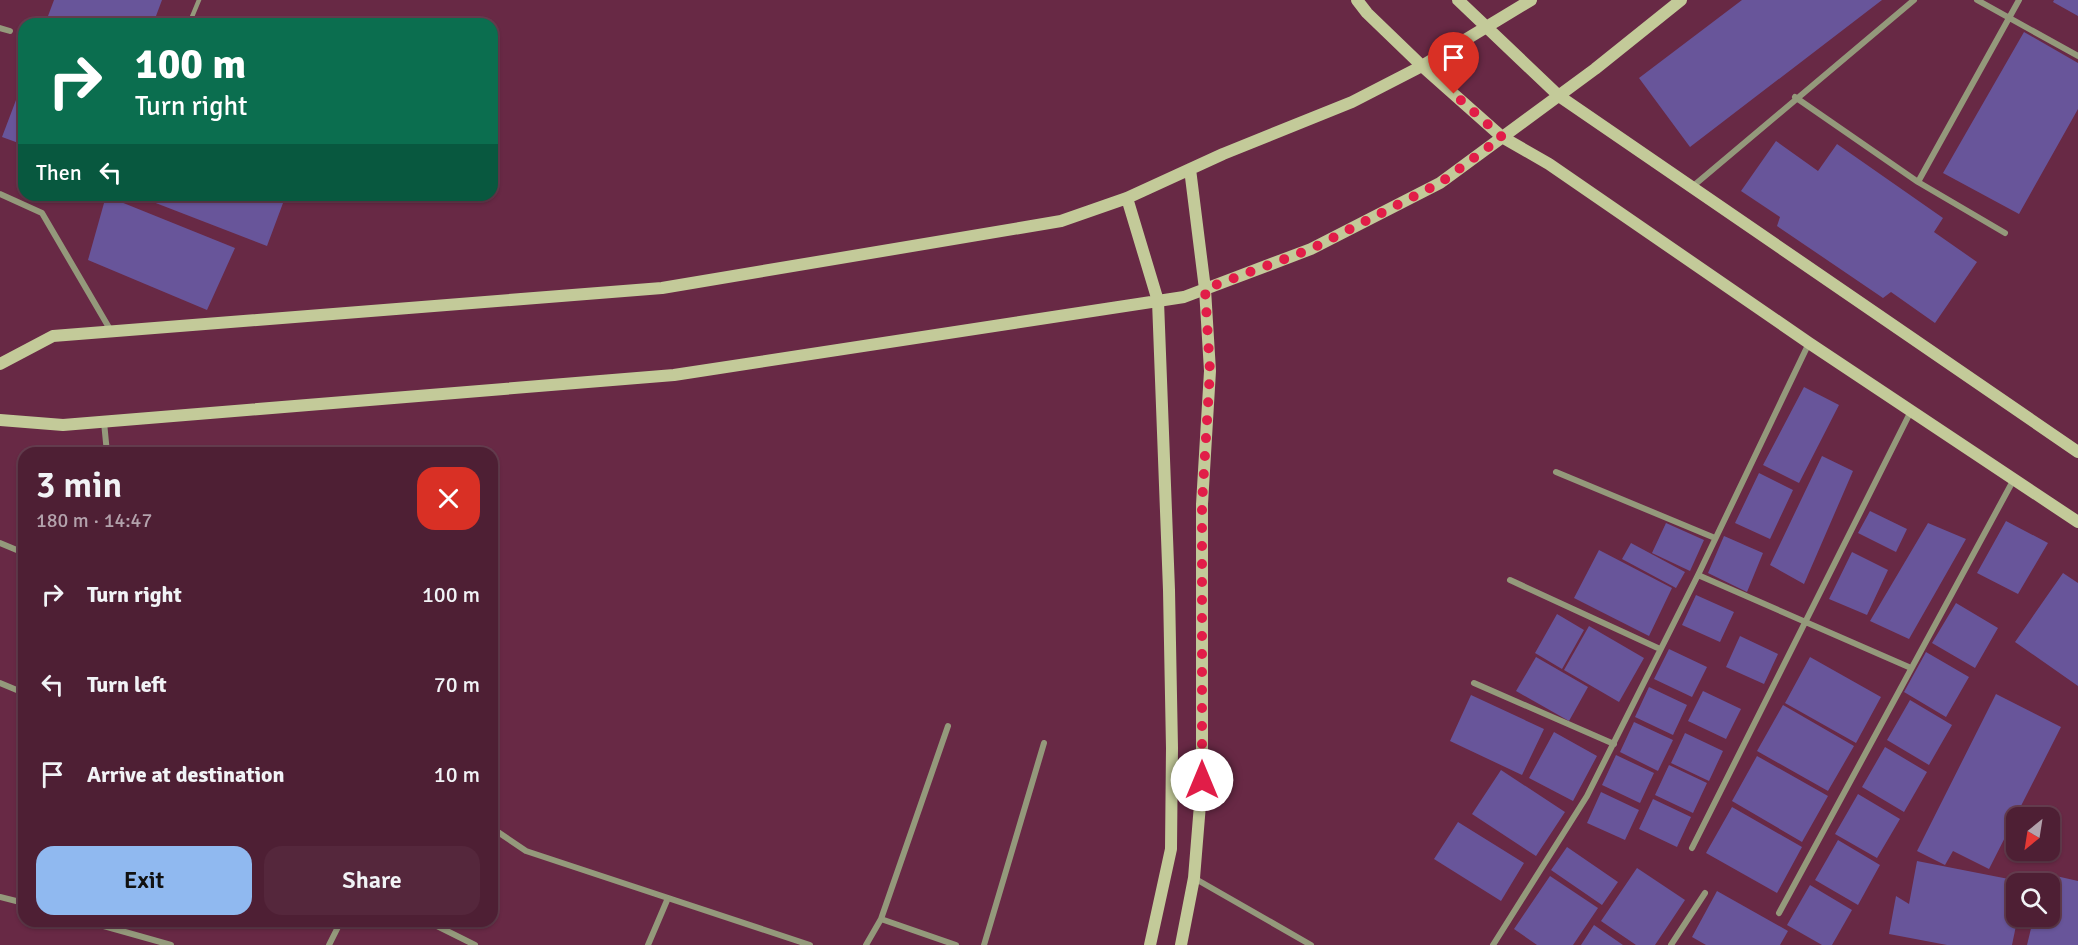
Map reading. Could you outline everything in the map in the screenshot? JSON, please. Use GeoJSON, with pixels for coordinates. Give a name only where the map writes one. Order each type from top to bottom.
{"type":"FeatureCollection","features":[{"type":"Feature","properties":{"kind":"main road"},"geometry":{"type":"LineString","coordinates":[[1357,0],[1367,13],[1422,66],[1502,137],[1550,164],[1809,343],[1912,409],[2078,522]]}},
{"type":"Feature","properties":{"kind":"main road"},"geometry":{"type":"LineString","coordinates":[[1458,0],[1559,96],[2078,452]]}},
{"type":"Feature","properties":{"kind":"main road"},"geometry":{"type":"LineString","coordinates":[[0,364],[53,336],[662,288],[1061,221],[1126,198],[1352,102],[1422,66],[1530,0]]}},
{"type":"Feature","properties":{"kind":"main road"},"geometry":{"type":"LineString","coordinates":[[0,420],[63,425],[674,375],[1184,297],[1321,244],[1440,183],[1559,96],[1681,0]]}},
{"type":"Feature","properties":{"kind":"main road"},"geometry":{"type":"LineString","coordinates":[[1181,945],[1194,878],[1202,780],[1202,504],[1210,371],[1205,289],[1190,170]]}},
{"type":"Feature","properties":{"kind":"main road"},"geometry":{"type":"LineString","coordinates":[[1126,198],[1158,301],[1172,748],[1171,849],[1150,945]]}},
{"type":"Feature","properties":{"kind":"street"},"geometry":{"type":"LineString","coordinates":[[1690,188],[1795,97],[1914,0]]}},
{"type":"Feature","properties":{"kind":"street"},"geometry":{"type":"LineString","coordinates":[[1977,0],[2078,56]]}},
{"type":"Feature","properties":{"kind":"street"},"geometry":{"type":"LineString","coordinates":[[1918,182],[2019,0]]}},
{"type":"Feature","properties":{"kind":"street"},"geometry":{"type":"LineString","coordinates":[[0,28],[10,31]]}},
{"type":"Feature","properties":{"kind":"street"},"geometry":{"type":"LineString","coordinates":[[1795,97],[1918,182],[2005,233]]}},
{"type":"Feature","properties":{"kind":"street"},"geometry":{"type":"LineString","coordinates":[[0,194],[42,213],[111,331]]}},
{"type":"Feature","properties":{"kind":"street"},"geometry":{"type":"LineString","coordinates":[[1493,945],[1587,796],[1698,575],[1809,343]]}},
{"type":"Feature","properties":{"kind":"street"},"geometry":{"type":"LineString","coordinates":[[1692,848],[1912,409]]}},
{"type":"Feature","properties":{"kind":"street"},"geometry":{"type":"LineString","coordinates":[[104,422],[106,447]]}},
{"type":"Feature","properties":{"kind":"street"},"geometry":{"type":"LineString","coordinates":[[1556,472],[1715,538]]}},
{"type":"Feature","properties":{"kind":"street"},"geometry":{"type":"LineString","coordinates":[[1779,913],[2014,479]]}},
{"type":"Feature","properties":{"kind":"street"},"geometry":{"type":"LineString","coordinates":[[0,543],[18,551]]}},
{"type":"Feature","properties":{"kind":"street"},"geometry":{"type":"LineString","coordinates":[[1698,575],[1804,624],[1911,668]]}},
{"type":"Feature","properties":{"kind":"street"},"geometry":{"type":"LineString","coordinates":[[1510,580],[1660,649]]}},
{"type":"Feature","properties":{"kind":"street"},"geometry":{"type":"LineString","coordinates":[[0,683],[18,690]]}},
{"type":"Feature","properties":{"kind":"street"},"geometry":{"type":"LineString","coordinates":[[1474,683],[1614,744]]}},
{"type":"Feature","properties":{"kind":"street"},"geometry":{"type":"LineString","coordinates":[[866,945],[881,919],[948,726]]}},
{"type":"Feature","properties":{"kind":"street"},"geometry":{"type":"LineString","coordinates":[[984,945],[1044,743]]}},
{"type":"Feature","properties":{"kind":"street"},"geometry":{"type":"LineString","coordinates":[[498,832],[526,850],[810,945]]}},
{"type":"Feature","properties":{"kind":"street"},"geometry":{"type":"LineString","coordinates":[[1194,878],[1311,945]]}},
{"type":"Feature","properties":{"kind":"street"},"geometry":{"type":"LineString","coordinates":[[1671,945],[1705,893]]}},
{"type":"Feature","properties":{"kind":"street"},"geometry":{"type":"LineString","coordinates":[[0,897],[18,902]]}},
{"type":"Feature","properties":{"kind":"street"},"geometry":{"type":"LineString","coordinates":[[648,945],[668,898]]}},
{"type":"Feature","properties":{"kind":"street"},"geometry":{"type":"LineString","coordinates":[[881,919],[956,945]]}},
{"type":"Feature","properties":{"kind":"street"},"geometry":{"type":"LineString","coordinates":[[107,927],[171,945]]}},
{"type":"Feature","properties":{"kind":"street"},"geometry":{"type":"LineString","coordinates":[[329,945],[338,927]]}},
{"type":"Feature","properties":{"kind":"street"},"geometry":{"type":"LineString","coordinates":[[439,927],[475,945]]}},
{"type":"Feature","properties":{"kind":"lane"},"geometry":{"type":"LineString","coordinates":[[192,18],[199,0]]}},
{"type":"Feature","properties":{"kind":"building"},"geometry":{"type":"Polygon","coordinates":[[[54,0],[162,0],[155,18],[47,18],[54,0]]]}},
{"type":"Feature","properties":{"kind":"building"},"geometry":{"type":"Polygon","coordinates":[[[1742,0],[1882,0],[1690,147],[1639,78],[1742,0]]]}},
{"type":"Feature","properties":{"kind":"building"},"geometry":{"type":"Polygon","coordinates":[[[2054,0],[2078,0],[2078,16],[2053,2],[2054,0]]]}},
{"type":"Feature","properties":{"kind":"building"},"geometry":{"type":"Polygon","coordinates":[[[2024,32],[2078,63],[2078,109],[2019,214],[1943,173],[2024,32]]]}},
{"type":"Feature","properties":{"kind":"building"},"geometry":{"type":"Polygon","coordinates":[[[18,95],[18,143],[2,137],[18,95]]]}},
{"type":"Feature","properties":{"kind":"building"},"geometry":{"type":"Polygon","coordinates":[[[1776,141],[1818,171],[1837,144],[1943,218],[1934,232],[1977,262],[1935,323],[1891,292],[1883,298],[1777,226],[1780,217],[1741,191],[1776,141]]]}},
{"type":"Feature","properties":{"kind":"building"},"geometry":{"type":"Polygon","coordinates":[[[105,201],[118,201],[235,248],[207,310],[88,260],[105,201]]]}},
{"type":"Feature","properties":{"kind":"building"},"geometry":{"type":"Polygon","coordinates":[[[151,201],[284,201],[267,246],[151,201]]]}},
{"type":"Feature","properties":{"kind":"building"},"geometry":{"type":"Polygon","coordinates":[[[1804,387],[1839,405],[1799,483],[1763,465],[1804,387]]]}},
{"type":"Feature","properties":{"kind":"building"},"geometry":{"type":"Polygon","coordinates":[[[1822,456],[1853,471],[1804,584],[1770,565],[1822,456]]]}},
{"type":"Feature","properties":{"kind":"building"},"geometry":{"type":"Polygon","coordinates":[[[1759,473],[1793,490],[1770,539],[1735,523],[1759,473]]]}},
{"type":"Feature","properties":{"kind":"building"},"geometry":{"type":"Polygon","coordinates":[[[1870,511],[1907,529],[1896,552],[1858,533],[1870,511]]]}},
{"type":"Feature","properties":{"kind":"building"},"geometry":{"type":"Polygon","coordinates":[[[2006,521],[2048,543],[2018,594],[1977,573],[2006,521]]]}},
{"type":"Feature","properties":{"kind":"building"},"geometry":{"type":"Polygon","coordinates":[[[1666,523],[1704,540],[1690,571],[1652,553],[1666,523]]]}},
{"type":"Feature","properties":{"kind":"building"},"geometry":{"type":"Polygon","coordinates":[[[1928,523],[1966,539],[1909,639],[1870,621],[1928,523]]]}},
{"type":"Feature","properties":{"kind":"building"},"geometry":{"type":"Polygon","coordinates":[[[1724,536],[1763,553],[1747,592],[1708,573],[1724,536]]]}},
{"type":"Feature","properties":{"kind":"building"},"geometry":{"type":"Polygon","coordinates":[[[1631,543],[1685,572],[1676,588],[1622,559],[1631,543]]]}},
{"type":"Feature","properties":{"kind":"building"},"geometry":{"type":"Polygon","coordinates":[[[1599,550],[1672,588],[1649,636],[1574,598],[1599,550]]]}},
{"type":"Feature","properties":{"kind":"building"},"geometry":{"type":"Polygon","coordinates":[[[1852,552],[1888,570],[1867,615],[1829,599],[1852,552]]]}},
{"type":"Feature","properties":{"kind":"building"},"geometry":{"type":"Polygon","coordinates":[[[2063,573],[2078,583],[2078,686],[2015,642],[2063,573]]]}},
{"type":"Feature","properties":{"kind":"building"},"geometry":{"type":"Polygon","coordinates":[[[1696,595],[1734,612],[1720,642],[1682,625],[1696,595]]]}},
{"type":"Feature","properties":{"kind":"building"},"geometry":{"type":"Polygon","coordinates":[[[1956,603],[1998,628],[1975,668],[1932,643],[1956,603]]]}},
{"type":"Feature","properties":{"kind":"building"},"geometry":{"type":"Polygon","coordinates":[[[1557,614],[1584,630],[1562,669],[1535,653],[1557,614]]]}},
{"type":"Feature","properties":{"kind":"building"},"geometry":{"type":"Polygon","coordinates":[[[1589,626],[1644,658],[1619,702],[1564,670],[1589,626]]]}},
{"type":"Feature","properties":{"kind":"building"},"geometry":{"type":"Polygon","coordinates":[[[1740,636],[1778,654],[1764,684],[1726,667],[1740,636]]]}},
{"type":"Feature","properties":{"kind":"building"},"geometry":{"type":"Polygon","coordinates":[[[1669,649],[1707,667],[1692,697],[1654,679],[1669,649]]]}},
{"type":"Feature","properties":{"kind":"building"},"geometry":{"type":"Polygon","coordinates":[[[1926,652],[1969,677],[1946,717],[1904,692],[1926,652]]]}},
{"type":"Feature","properties":{"kind":"building"},"geometry":{"type":"Polygon","coordinates":[[[1536,657],[1588,687],[1569,721],[1516,691],[1536,657]]]}},
{"type":"Feature","properties":{"kind":"building"},"geometry":{"type":"Polygon","coordinates":[[[1810,657],[1881,697],[1856,743],[1785,703],[1810,657]]]}},
{"type":"Feature","properties":{"kind":"building"},"geometry":{"type":"Polygon","coordinates":[[[1649,687],[1687,705],[1673,735],[1635,717],[1649,687]]]}},
{"type":"Feature","properties":{"kind":"building"},"geometry":{"type":"Polygon","coordinates":[[[1703,691],[1741,709],[1726,739],[1688,721],[1703,691]]]}},
{"type":"Feature","properties":{"kind":"building"},"geometry":{"type":"Polygon","coordinates":[[[1996,694],[2061,727],[2020,807],[2006,807],[2006,835],[1989,869],[1953,851],[1945,865],[1917,851],[1996,694]]]}},
{"type":"Feature","properties":{"kind":"building"},"geometry":{"type":"Polygon","coordinates":[[[1471,695],[1544,729],[1522,775],[1450,741],[1471,695]]]}},
{"type":"Feature","properties":{"kind":"building"},"geometry":{"type":"Polygon","coordinates":[[[1910,700],[1952,725],[1929,765],[1887,740],[1910,700]]]}},
{"type":"Feature","properties":{"kind":"building"},"geometry":{"type":"Polygon","coordinates":[[[1783,705],[1854,746],[1828,791],[1757,751],[1783,705]]]}},
{"type":"Feature","properties":{"kind":"building"},"geometry":{"type":"Polygon","coordinates":[[[1634,722],[1673,740],[1658,771],[1620,752],[1634,722]]]}},
{"type":"Feature","properties":{"kind":"building"},"geometry":{"type":"Polygon","coordinates":[[[1554,732],[1597,756],[1573,801],[1529,778],[1554,732]]]}},
{"type":"Feature","properties":{"kind":"building"},"geometry":{"type":"Polygon","coordinates":[[[1685,733],[1723,751],[1709,781],[1671,763],[1685,733]]]}},
{"type":"Feature","properties":{"kind":"building"},"geometry":{"type":"Polygon","coordinates":[[[1885,747],[1927,772],[1904,812],[1862,787],[1885,747]]]}},
{"type":"Feature","properties":{"kind":"building"},"geometry":{"type":"Polygon","coordinates":[[[1616,755],[1654,773],[1640,803],[1602,785],[1616,755]]]}},
{"type":"Feature","properties":{"kind":"building"},"geometry":{"type":"Polygon","coordinates":[[[1757,756],[1828,796],[1802,842],[1732,801],[1757,756]]]}},
{"type":"Feature","properties":{"kind":"building"},"geometry":{"type":"Polygon","coordinates":[[[1669,765],[1707,783],[1693,813],[1655,795],[1669,765]]]}},
{"type":"Feature","properties":{"kind":"building"},"geometry":{"type":"Polygon","coordinates":[[[1501,770],[1565,812],[1536,856],[1472,814],[1501,770]]]}},
{"type":"Feature","properties":{"kind":"building"},"geometry":{"type":"Polygon","coordinates":[[[1601,792],[1639,810],[1625,840],[1587,823],[1601,792]]]}},
{"type":"Feature","properties":{"kind":"building"},"geometry":{"type":"Polygon","coordinates":[[[1858,794],[1900,819],[1877,858],[1835,834],[1858,794]]]}},
{"type":"Feature","properties":{"kind":"building"},"geometry":{"type":"Polygon","coordinates":[[[1653,799],[1691,817],[1677,847],[1639,829],[1653,799]]]}},
{"type":"Feature","properties":{"kind":"building"},"geometry":{"type":"Polygon","coordinates":[[[1732,807],[1802,847],[1777,893],[1706,853],[1732,807]]]}},
{"type":"Feature","properties":{"kind":"building"},"geometry":{"type":"Polygon","coordinates":[[[1458,822],[1524,863],[1501,901],[1434,859],[1458,822]]]}},
{"type":"Feature","properties":{"kind":"building"},"geometry":{"type":"Polygon","coordinates":[[[1838,840],[1880,865],[1858,905],[1815,880],[1838,840]]]}},
{"type":"Feature","properties":{"kind":"building"},"geometry":{"type":"Polygon","coordinates":[[[1567,847],[1618,882],[1602,905],[1551,870],[1567,847]]]}},
{"type":"Feature","properties":{"kind":"building"},"geometry":{"type":"Polygon","coordinates":[[[1917,861],[2006,878],[2006,927],[2016,927],[2012,945],[1947,945],[1889,934],[1896,896],[1909,904],[1917,861]]]}},
{"type":"Feature","properties":{"kind":"building"},"geometry":{"type":"Polygon","coordinates":[[[1637,868],[1685,900],[1655,945],[1636,945],[1601,921],[1637,868]]]}},
{"type":"Feature","properties":{"kind":"building"},"geometry":{"type":"Polygon","coordinates":[[[1550,876],[1598,908],[1573,945],[1537,945],[1514,929],[1550,876]]]}},
{"type":"Feature","properties":{"kind":"building"},"geometry":{"type":"Polygon","coordinates":[[[2060,877],[2078,881],[2078,945],[2027,945],[2031,927],[2060,927],[2060,877]]]}},
{"type":"Feature","properties":{"kind":"building"},"geometry":{"type":"Polygon","coordinates":[[[1810,885],[1852,910],[1832,945],[1822,945],[1787,925],[1810,885]]]}},
{"type":"Feature","properties":{"kind":"building"},"geometry":{"type":"Polygon","coordinates":[[[1717,891],[1788,931],[1780,945],[1706,945],[1692,937],[1717,891]]]}},
{"type":"Feature","properties":{"kind":"building"},"geometry":{"type":"Polygon","coordinates":[[[1594,925],[1623,945],[1581,945],[1594,925]]]}},
{"type":"Feature","properties":{"kind":"route"},"geometry":{"type":"LineString","coordinates":[[1202,780],[1202,504],[1210,371],[1205,289],[1311,249],[1440,183],[1502,137],[1454,94]]}}]}
